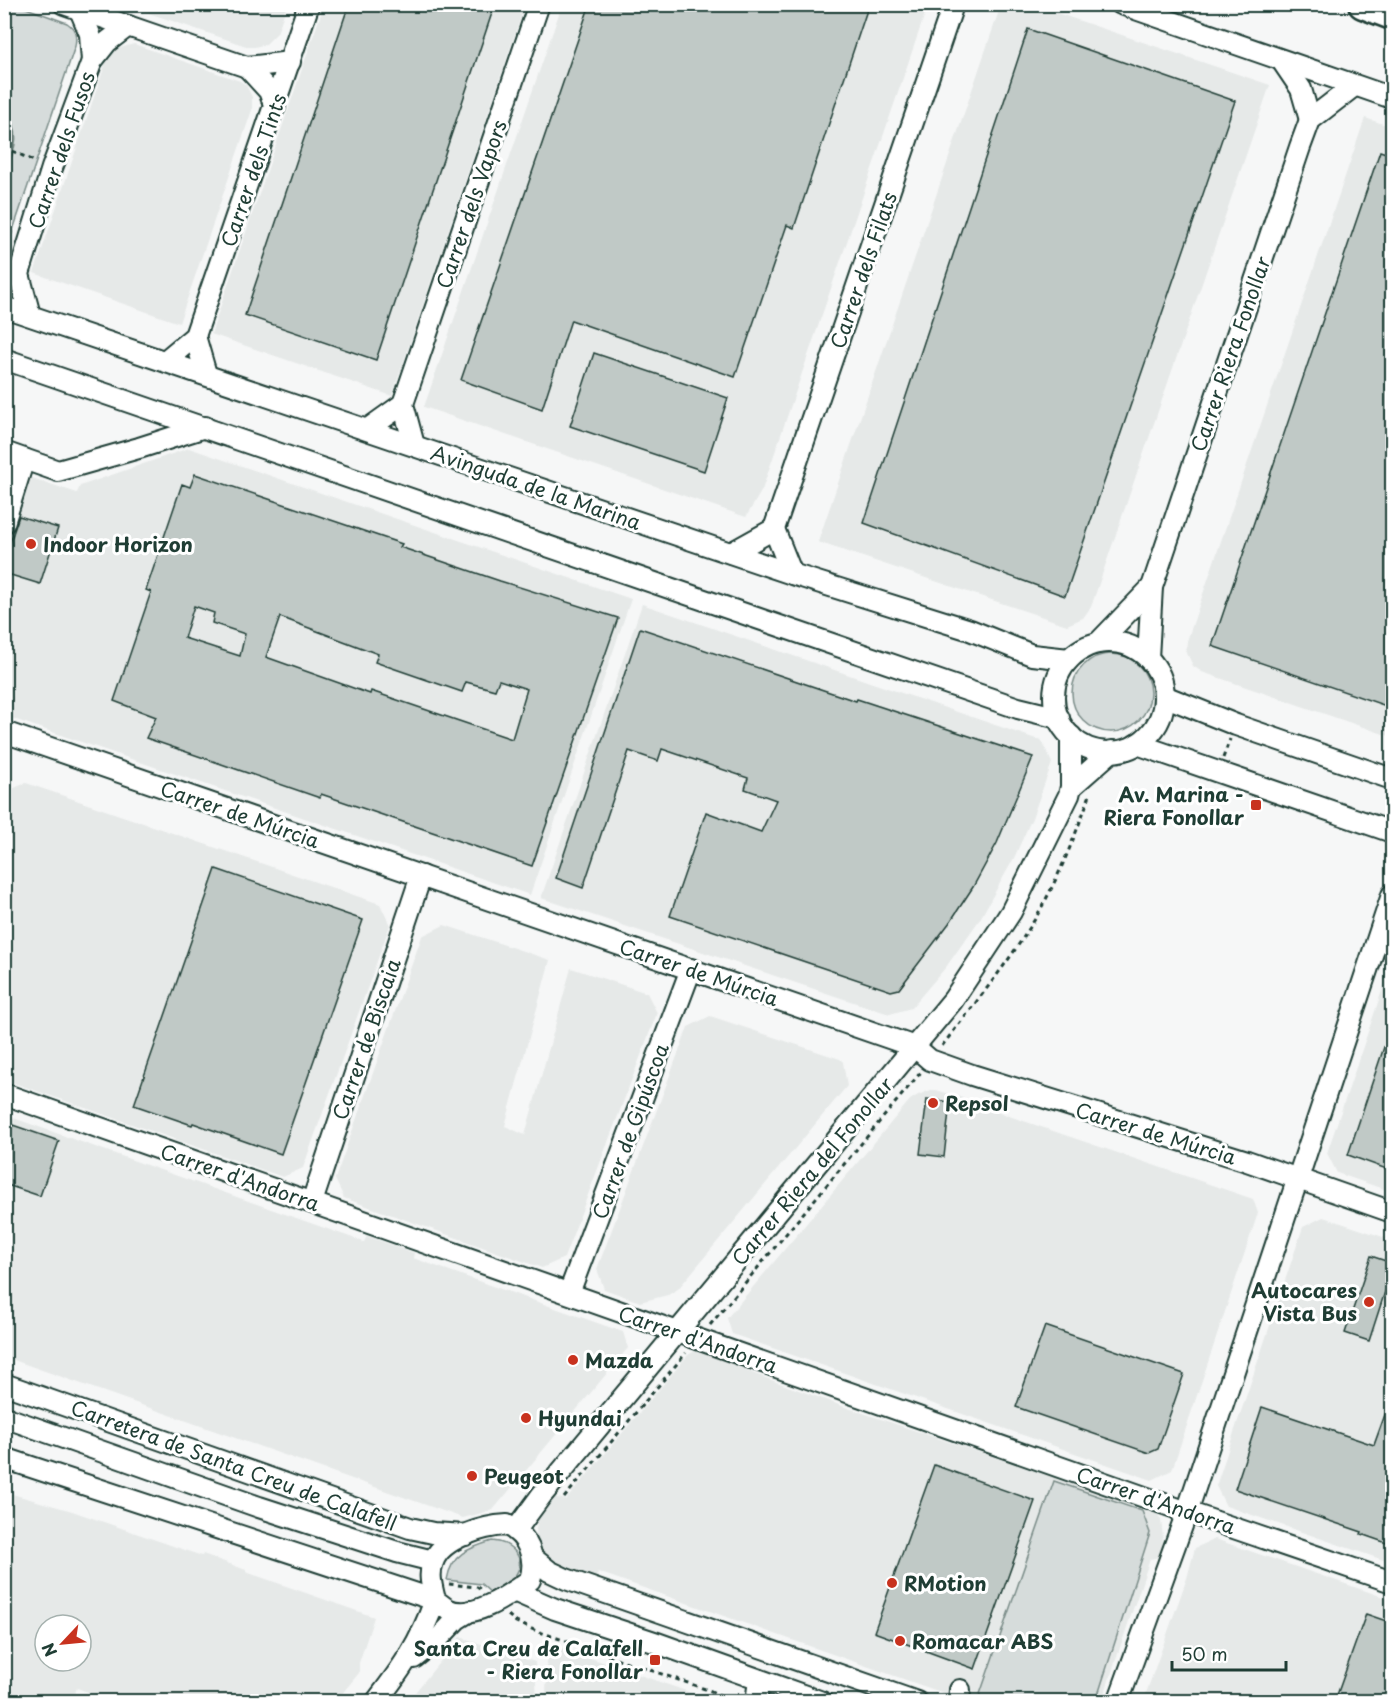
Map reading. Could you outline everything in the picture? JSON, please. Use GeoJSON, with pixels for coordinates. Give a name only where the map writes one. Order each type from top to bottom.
{"type":"FeatureCollection","features":[{"type":"Feature","properties":{"kind":"highway"},"geometry":{"type":"LineString","coordinates":[[1363,4],[1392,15]]}},
{"type":"Feature","properties":{"kind":"street","name":"Carrer dels Tints"},"geometry":{"type":"LineString","coordinates":[[195,336],[309,4]]}},
{"type":"Feature","properties":{"kind":"street","name":"Carrer dels Vapors"},"geometry":{"type":"LineString","coordinates":[[403,404],[539,4]]}},
{"type":"Feature","properties":{"kind":"street"},"geometry":{"type":"LineString","coordinates":[[1121,4],[1392,98]]}},
{"type":"Feature","properties":{"kind":"street"},"geometry":{"type":"LineString","coordinates":[[72,7],[247,67],[290,62]]}},
{"type":"Feature","properties":{"kind":"street","name":"Carrer dels Fusos"},"geometry":{"type":"LineString","coordinates":[[72,7],[90,34],[92,62]]}},
{"type":"Feature","properties":{"kind":"street","name":"Carrer dels Filats"},"geometry":{"type":"LineString","coordinates":[[774,529],[953,7]]}},
{"type":"Feature","properties":{"kind":"street","name":"Carrer dels Fusos"},"geometry":{"type":"LineString","coordinates":[[30,315],[12,279],[92,62],[107,42],[128,26]]}},
{"type":"Feature","properties":{"kind":"street"},"geometry":{"type":"LineString","coordinates":[[1282,61],[1300,89],[1310,120],[1354,86]]}},
{"type":"Feature","properties":{"kind":"street"},"geometry":{"type":"LineString","coordinates":[[247,67],[269,91],[275,106]]}},
{"type":"Feature","properties":{"kind":"street","name":"Carrer Riera Fonollar"},"geometry":{"type":"LineString","coordinates":[[1148,658],[1152,587],[1310,120]]}},
{"type":"Feature","properties":{"kind":"street","name":"Avinguda de la Marina"},"geometry":{"type":"LineString","coordinates":[[4,307],[792,574],[970,630],[1032,656],[1070,659]]}},
{"type":"Feature","properties":{"kind":"street"},"geometry":{"type":"LineString","coordinates":[[165,361],[195,336],[206,374]]}},
{"type":"Feature","properties":{"kind":"street"},"geometry":{"type":"LineString","coordinates":[[4,359],[1018,708],[1059,718]]}},
{"type":"Feature","properties":{"kind":"street"},"geometry":{"type":"LineString","coordinates":[[368,429],[403,404],[414,445]]}},
{"type":"Feature","properties":{"kind":"street"},"geometry":{"type":"LineString","coordinates":[[4,452],[58,471],[205,427]]}},
{"type":"Feature","properties":{"kind":"street"},"geometry":{"type":"LineString","coordinates":[[4,523],[24,459]]}},
{"type":"Feature","properties":{"kind":"street"},"geometry":{"type":"LineString","coordinates":[[731,553],[774,529],[792,574]]}},
{"type":"Feature","properties":{"kind":"street","name":"Carrer Riera Fonollar"},"geometry":{"type":"LineString","coordinates":[[1098,643],[1152,587]]}},
{"type":"Feature","properties":{"kind":"street"},"geometry":{"type":"LineString","coordinates":[[1112,642],[1125,644],[1148,658],[1158,671],[1164,696],[1157,723],[1148,735],[1137,744],[1112,751],[1090,748],[1071,736],[1059,718],[1055,687],[1063,667],[1070,659],[1080,650],[1098,643],[1112,642]]}},
{"type":"Feature","properties":{"kind":"street"},"geometry":{"type":"LineString","coordinates":[[1164,696],[1236,725],[1392,779]]}},
{"type":"Feature","properties":{"kind":"street","name":"Carrer de Múrcia"},"geometry":{"type":"LineString","coordinates":[[5,735],[422,876],[915,1047],[930,1060],[972,1075],[1298,1179],[1392,1212]]}},
{"type":"Feature","properties":{"kind":"street"},"geometry":{"type":"LineString","coordinates":[[1071,736],[1071,787]]}},
{"type":"Feature","properties":{"kind":"street"},"geometry":{"type":"LineString","coordinates":[[1137,744],[1392,832]]}},
{"type":"Feature","properties":{"kind":"street"},"geometry":{"type":"LineString","coordinates":[[1071,787],[1112,751]]}},
{"type":"Feature","properties":{"kind":"street","name":"Carrer Riera del Fonollar"},"geometry":{"type":"LineString","coordinates":[[516,1530],[541,1496],[953,1000],[1011,912],[1071,787]]}},
{"type":"Feature","properties":{"kind":"street","name":"Carrer de Biscaia"},"geometry":{"type":"LineString","coordinates":[[312,1202],[422,876]]}},
{"type":"Feature","properties":{"kind":"street"},"geometry":{"type":"LineString","coordinates":[[1118,1701],[1187,1512],[1392,895]]}},
{"type":"Feature","properties":{"kind":"street","name":"Carrer de Gipúscoa"},"geometry":{"type":"LineString","coordinates":[[569,1293],[691,969]]}},
{"type":"Feature","properties":{"kind":"street","name":"Carrer d'Andorra"},"geometry":{"type":"LineString","coordinates":[[4,1094],[1187,1512],[1392,1582]]}},
{"type":"Feature","properties":{"kind":"street","name":"Carretera de Santa Creu de Calafell"},"geometry":{"type":"LineString","coordinates":[[4,1384],[410,1528],[433,1533],[466,1535]]}},
{"type":"Feature","properties":{"kind":"street","name":"Carretera de Santa Creu de Calafell"},"geometry":{"type":"LineString","coordinates":[[4,1417],[248,1503],[397,1552],[433,1561]]}},
{"type":"Feature","properties":{"kind":"street"},"geometry":{"type":"LineString","coordinates":[[4,1458],[435,1600],[448,1610],[470,1611]]}},
{"type":"Feature","properties":{"kind":"street"},"geometry":{"type":"LineString","coordinates":[[376,1701],[404,1665],[425,1628],[435,1600],[430,1577],[433,1561],[441,1549],[450,1542],[489,1526],[507,1525],[516,1530],[528,1543],[533,1558],[530,1580],[489,1605],[470,1611],[457,1619],[440,1637],[404,1665]]}},
{"type":"Feature","properties":{"kind":"street"},"geometry":{"type":"LineString","coordinates":[[533,1558],[549,1571],[566,1578],[917,1701]]}},
{"type":"Feature","properties":{"kind":"street"},"geometry":{"type":"LineString","coordinates":[[514,1591],[555,1609],[657,1642],[822,1701]]}},
{"type":"Feature","properties":{"kind":"street"},"geometry":{"type":"LineString","coordinates":[[756,1701],[759,1680]]}},
{"type":"Feature","properties":{"kind":"path"},"geometry":{"type":"LineString","coordinates":[[4,147],[25,157]]}},
{"type":"Feature","properties":{"kind":"path"},"geometry":{"type":"LineString","coordinates":[[1218,771],[1236,725]]}},
{"type":"Feature","properties":{"kind":"path"},"geometry":{"type":"LineString","coordinates":[[446,1584],[477,1587],[485,1592]]}},
{"type":"Feature","properties":{"kind":"path"},"geometry":{"type":"LineString","coordinates":[[506,1612],[516,1622],[534,1630],[734,1701]]}},
{"type":"Feature","properties":{"kind":"shaded area"},"geometry":{"type":"Polygon","coordinates":[[[5,4],[18,5],[67,23],[74,30],[76,39],[5,254],[5,4]]]}},
{"type":"Feature","properties":{"kind":"shaded area"},"geometry":{"type":"Polygon","coordinates":[[[125,5],[287,5],[277,33],[266,44],[249,47],[125,5]]]}},
{"type":"Feature","properties":{"kind":"shaded area"},"geometry":{"type":"Polygon","coordinates":[[[324,5],[525,5],[392,396],[211,334],[324,5]]]}},
{"type":"Feature","properties":{"kind":"shaded area"},"geometry":{"type":"Polygon","coordinates":[[[562,5],[928,5],[762,490],[746,517],[424,407],[562,5]]]}},
{"type":"Feature","properties":{"kind":"shaded area"},"geometry":{"type":"Polygon","coordinates":[[[1001,5],[1033,5],[1270,85],[1091,607],[1083,618],[1067,625],[818,542],[1001,5]]]}},
{"type":"Feature","properties":{"kind":"shaded area"},"geometry":{"type":"Polygon","coordinates":[[[134,44],[240,81],[246,85],[252,97],[252,110],[179,323],[34,273],[107,59],[116,49],[134,44]]]}},
{"type":"Feature","properties":{"kind":"shaded area"},"geometry":{"type":"Polygon","coordinates":[[[1365,118],[1392,127],[1392,737],[1202,672],[1193,666],[1186,651],[1187,641],[1365,118]]]}},
{"type":"Feature","properties":{"kind":"shaded area"},"geometry":{"type":"Polygon","coordinates":[[[189,448],[631,599],[530,895],[5,716],[5,557],[29,477],[77,493],[80,486],[189,448]]]}},
{"type":"Feature","properties":{"kind":"shaded area"},"geometry":{"type":"Polygon","coordinates":[[[642,604],[1042,741],[1052,763],[1032,818],[1014,858],[980,919],[946,967],[911,1008],[890,1014],[883,1012],[541,898],[642,604]]]}},
{"type":"Feature","properties":{"kind":"shaded area"},"geometry":{"type":"Polygon","coordinates":[[[1111,654],[1126,657],[1139,665],[1147,678],[1150,693],[1147,708],[1139,721],[1126,729],[1111,732],[1096,729],[1083,721],[1075,708],[1072,693],[1075,678],[1083,665],[1096,657],[1111,654]]]}},
{"type":"Feature","properties":{"kind":"shaded area"},"geometry":{"type":"Polygon","coordinates":[[[26,783],[380,904],[390,925],[303,1168],[283,1177],[5,1080],[5,792],[26,783]]]}},
{"type":"Feature","properties":{"kind":"shaded area"},"geometry":{"type":"Polygon","coordinates":[[[444,925],[550,960],[505,1126],[525,1135],[571,968],[647,993],[657,1013],[564,1258],[542,1268],[344,1198],[335,1179],[422,936],[444,925]]]}},
{"type":"Feature","properties":{"kind":"shaded area"},"geometry":{"type":"Polygon","coordinates":[[[1392,961],[1392,1192],[1337,1173],[1327,1153],[1392,961]]]}},
{"type":"Feature","properties":{"kind":"shaded area"},"geometry":{"type":"Polygon","coordinates":[[[710,1016],[840,1059],[843,1062],[847,1086],[678,1289],[668,1295],[640,1302],[604,1289],[597,1269],[688,1027],[710,1016]]]}},
{"type":"Feature","properties":{"kind":"shaded area"},"geometry":{"type":"Polygon","coordinates":[[[931,1090],[973,1101],[1009,1116],[1253,1199],[1258,1213],[1172,1470],[1152,1480],[732,1334],[727,1318],[910,1100],[931,1090]]]}},
{"type":"Feature","properties":{"kind":"shaded area"},"geometry":{"type":"Polygon","coordinates":[[[5,1115],[364,1242],[367,1236],[414,1253],[413,1258],[623,1332],[628,1348],[493,1510],[463,1518],[5,1357],[5,1115]]]}},
{"type":"Feature","properties":{"kind":"shaded area"},"geometry":{"type":"Polygon","coordinates":[[[1323,1217],[1392,1240],[1392,1563],[1226,1506],[1216,1486],[1303,1227],[1323,1217]]]}},
{"type":"Feature","properties":{"kind":"shaded area"},"geometry":{"type":"Polygon","coordinates":[[[704,1350],[744,1365],[747,1371],[842,1406],[1122,1500],[1128,1495],[1152,1504],[1161,1520],[1162,1546],[1159,1557],[1150,1559],[1102,1701],[969,1702],[598,1572],[593,1585],[549,1562],[537,1539],[538,1519],[543,1509],[554,1497],[566,1500],[688,1355],[704,1350]]]}},
{"type":"Feature","properties":{"kind":"shaded area"},"geometry":{"type":"Polygon","coordinates":[[[1054,1481],[1142,1511],[1150,1533],[1096,1701],[993,1701],[979,1697],[1054,1481]]]}},
{"type":"Feature","properties":{"kind":"shaded area"},"geometry":{"type":"Polygon","coordinates":[[[5,1492],[72,1511],[202,1556],[203,1554],[246,1570],[246,1572],[374,1617],[359,1663],[359,1673],[336,1701],[115,1702],[77,1688],[71,1701],[5,1701],[5,1492]]]}},
{"type":"Feature","properties":{"kind":"shaded area"},"geometry":{"type":"Polygon","coordinates":[[[1215,1539],[1392,1600],[1392,1701],[1143,1702],[1187,1578],[1195,1548],[1215,1539]]]}},
{"type":"Feature","properties":{"kind":"shaded area"},"geometry":{"type":"Polygon","coordinates":[[[492,1541],[505,1544],[518,1557],[518,1569],[510,1582],[491,1593],[481,1584],[447,1580],[452,1564],[462,1553],[492,1541]]]}},
{"type":"Feature","properties":{"kind":"shaded area"},"geometry":{"type":"Polygon","coordinates":[[[460,1637],[535,1662],[537,1701],[408,1701],[460,1637]]]}},
{"type":"Feature","properties":{"kind":"shaded area"},"geometry":{"type":"Polygon","coordinates":[[[547,1643],[579,1654],[715,1701],[546,1701],[547,1643]]]}},
{"type":"Feature","properties":{"kind":"building"},"geometry":{"type":"Polygon","coordinates":[[[349,4],[495,4],[376,360],[245,315],[349,4]]]}},
{"type":"Feature","properties":{"kind":"building"},"geometry":{"type":"Polygon","coordinates":[[[590,4],[869,4],[794,228],[787,225],[735,377],[571,320],[542,409],[461,380],[590,4]]]}},
{"type":"Feature","properties":{"kind":"building"},"geometry":{"type":"Polygon","coordinates":[[[1028,29],[1235,101],[1065,596],[864,523],[1028,29]]]}},
{"type":"Feature","properties":{"kind":"building"},"geometry":{"type":"Polygon","coordinates":[[[1380,151],[1392,155],[1392,708],[1212,646],[1380,151]]]}},
{"type":"Feature","properties":{"kind":"building"},"geometry":{"type":"Polygon","coordinates":[[[594,353],[728,398],[704,471],[570,426],[594,353]]]}},
{"type":"Feature","properties":{"kind":"building"},"geometry":{"type":"Polygon","coordinates":[[[195,474],[402,544],[400,547],[618,618],[532,866],[321,794],[320,798],[146,738],[156,717],[114,701],[151,592],[146,590],[182,484],[190,487],[195,474]],[[194,606],[184,638],[240,656],[245,634],[212,623],[214,613],[194,606]],[[280,617],[266,657],[370,694],[371,691],[512,739],[527,689],[499,680],[495,690],[466,682],[462,692],[375,662],[378,654],[280,617]]]}},
{"type":"Feature","properties":{"kind":"building","name":"Indoor Horizon"},"geometry":{"type":"Polygon","coordinates":[[[19,516],[58,528],[40,584],[4,573],[4,560],[19,516]]]}},
{"type":"Feature","properties":{"kind":"building"},"geometry":{"type":"Polygon","coordinates":[[[640,628],[856,701],[857,699],[1033,757],[997,843],[973,887],[950,922],[899,989],[891,991],[670,916],[706,812],[761,832],[776,800],[745,789],[748,778],[662,749],[658,761],[629,751],[583,888],[556,878],[640,628]]]}},
{"type":"Feature","properties":{"kind":"building"},"geometry":{"type":"Polygon","coordinates":[[[216,869],[363,920],[281,1154],[134,1105],[216,869]]]}},
{"type":"Feature","properties":{"kind":"building"},"geometry":{"type":"Polygon","coordinates":[[[1390,1029],[1392,1029],[1392,1171],[1348,1155],[1390,1029]]]}},
{"type":"Feature","properties":{"kind":"building"},"geometry":{"type":"Polygon","coordinates":[[[927,1099],[950,1102],[944,1157],[920,1154],[927,1099]]]}},
{"type":"Feature","properties":{"kind":"building"},"geometry":{"type":"Polygon","coordinates":[[[4,1122],[59,1141],[40,1196],[4,1184],[4,1122]]]}},
{"type":"Feature","properties":{"kind":"building","name":"Autocares Vista Bus"},"geometry":{"type":"Polygon","coordinates":[[[1371,1256],[1392,1263],[1392,1270],[1369,1341],[1345,1333],[1371,1256]]]}},
{"type":"Feature","properties":{"kind":"building"},"geometry":{"type":"Polygon","coordinates":[[[1045,1326],[1184,1374],[1158,1449],[1149,1453],[1016,1407],[1045,1326]]]}},
{"type":"Feature","properties":{"kind":"building"},"geometry":{"type":"Polygon","coordinates":[[[1391,1398],[1392,1545],[1361,1534],[1362,1532],[1235,1489],[1262,1407],[1374,1445],[1391,1398]]]}},
{"type":"Feature","properties":{"kind":"building"},"geometry":{"type":"Polygon","coordinates":[[[934,1465],[1035,1501],[975,1669],[874,1632],[934,1465]]]}},
{"type":"Feature","properties":{"kind":"building"},"geometry":{"type":"Polygon","coordinates":[[[1366,1614],[1392,1623],[1392,1701],[1357,1701],[1337,1695],[1366,1614]]]}},
{"type":"Feature","properties":{"kind":"waterway"},"geometry":{"type":"LineString","coordinates":[[4,108],[14,132],[11,154],[4,171]]}},
{"type":"Feature","properties":{"kind":"place","name":"Indoor Horizon"},"geometry":{"type":"Point","coordinates":[31,544]}},
{"type":"Feature","properties":{"kind":"place","name":"Av. Marina - Riera Fonollar"},"geometry":{"type":"Point","coordinates":[1256,805]}},
{"type":"Feature","properties":{"kind":"place","name":"Repsol"},"geometry":{"type":"Point","coordinates":[933,1103]}},
{"type":"Feature","properties":{"kind":"place","name":"Autocares Vista Bus"},"geometry":{"type":"Point","coordinates":[1369,1302]}},
{"type":"Feature","properties":{"kind":"place","name":"Mazda"},"geometry":{"type":"Point","coordinates":[573,1360]}},
{"type":"Feature","properties":{"kind":"place","name":"Hyundai"},"geometry":{"type":"Point","coordinates":[526,1418]}},
{"type":"Feature","properties":{"kind":"place","name":"Peugeot"},"geometry":{"type":"Point","coordinates":[472,1476]}},
{"type":"Feature","properties":{"kind":"place","name":"RMotion"},"geometry":{"type":"Point","coordinates":[892,1583]}},
{"type":"Feature","properties":{"kind":"place","name":"Romacar ABS"},"geometry":{"type":"Point","coordinates":[900,1641]}},
{"type":"Feature","properties":{"kind":"place","name":"Santa Creu de Calafell - Riera Fonollar"},"geometry":{"type":"Point","coordinates":[655,1660]}}]}
